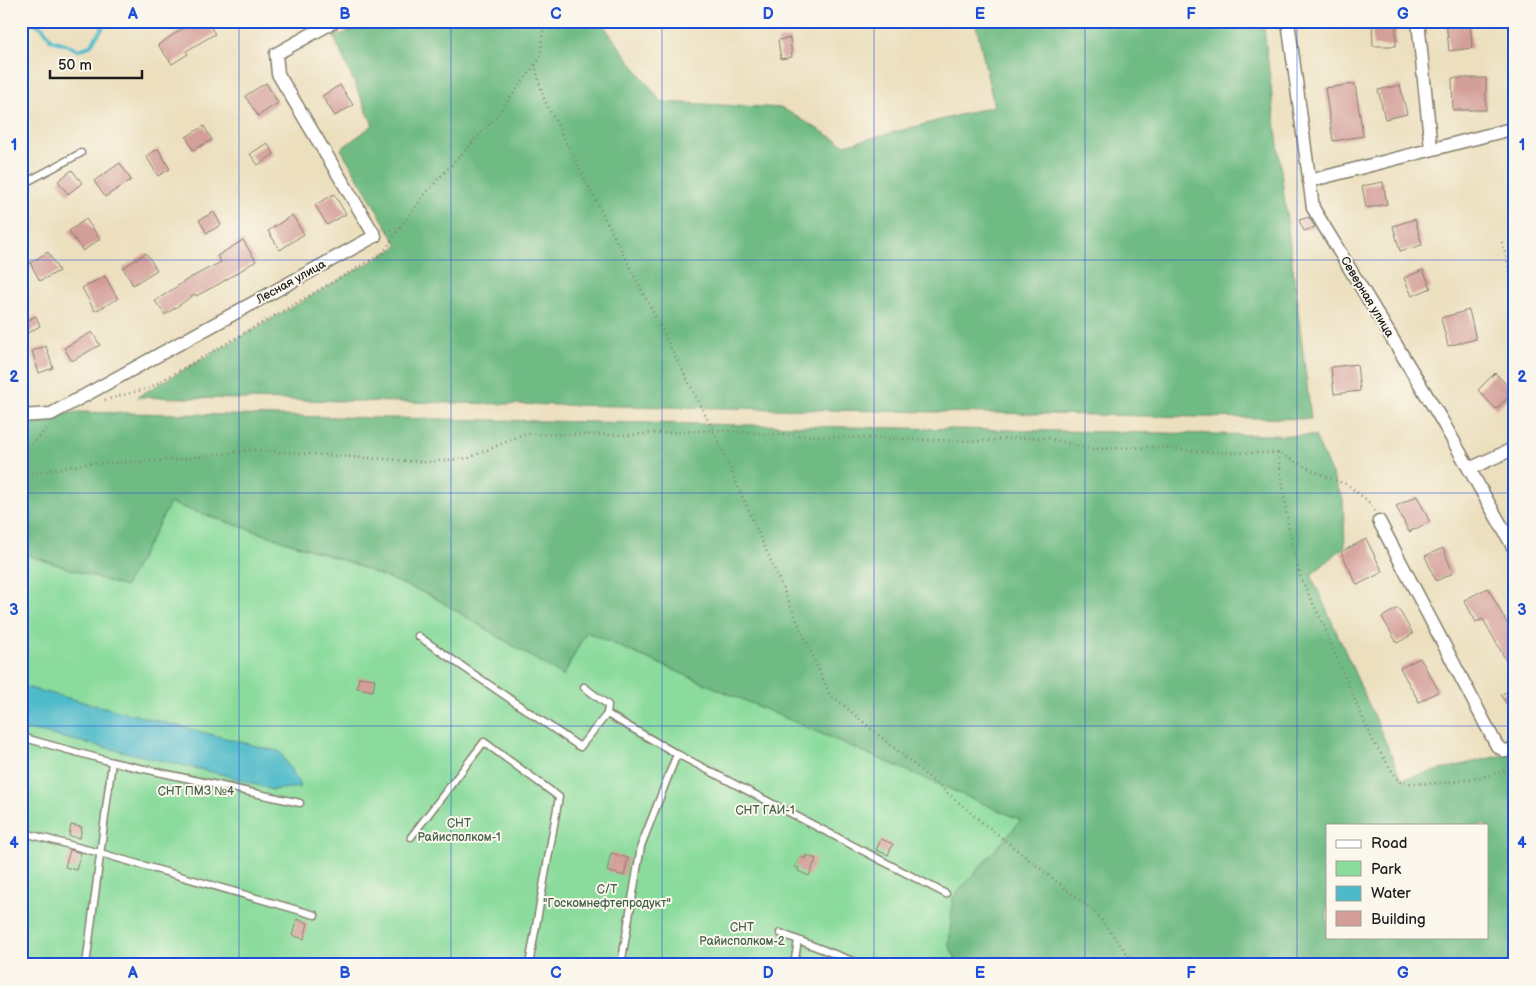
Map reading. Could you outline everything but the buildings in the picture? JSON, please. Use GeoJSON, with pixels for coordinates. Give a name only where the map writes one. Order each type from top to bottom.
{"type":"FeatureCollection","features":[{"type":"Feature","properties":{"kind":"street"},"geometry":{"type":"LineString","coordinates":[[335,21],[276,54],[278,74],[375,236]]}},
{"type":"Feature","properties":{"kind":"street","name":"Северная улица"},"geometry":{"type":"LineString","coordinates":[[1288,21],[1313,208],[1469,469],[1515,550]]}},
{"type":"Feature","properties":{"kind":"street"},"geometry":{"type":"LineString","coordinates":[[1418,21],[1431,149]]}},
{"type":"Feature","properties":{"kind":"street"},"geometry":{"type":"LineString","coordinates":[[1309,181],[1515,128]]}},
{"type":"Feature","properties":{"kind":"street","name":"Лесная улица"},"geometry":{"type":"LineString","coordinates":[[21,416],[51,414],[375,236]]}},
{"type":"Feature","properties":{"kind":"street"},"geometry":{"type":"LineString","coordinates":[[1469,469],[1515,448]]}},
{"type":"Feature","properties":{"kind":"street"},"geometry":{"type":"LineString","coordinates":[[1379,521],[1497,746],[1505,752],[1515,750]]}},
{"type":"Feature","properties":{"kind":"lane"},"geometry":{"type":"LineString","coordinates":[[21,185],[81,152]]}},
{"type":"Feature","properties":{"kind":"lane"},"geometry":{"type":"LineString","coordinates":[[418,636],[580,747],[607,714],[608,705],[584,687]]}},
{"type":"Feature","properties":{"kind":"lane"},"geometry":{"type":"LineString","coordinates":[[607,714],[677,754],[946,894]]}},
{"type":"Feature","properties":{"kind":"lane"},"geometry":{"type":"LineString","coordinates":[[21,737],[112,762],[300,802]]}},
{"type":"Feature","properties":{"kind":"lane"},"geometry":{"type":"LineString","coordinates":[[411,837],[484,742],[559,797],[529,965]]}},
{"type":"Feature","properties":{"kind":"lane"},"geometry":{"type":"LineString","coordinates":[[621,965],[641,846],[677,754]]}},
{"type":"Feature","properties":{"kind":"lane"},"geometry":{"type":"LineString","coordinates":[[86,965],[112,762]]}},
{"type":"Feature","properties":{"kind":"lane"},"geometry":{"type":"LineString","coordinates":[[21,832],[314,915]]}},
{"type":"Feature","properties":{"kind":"lane"},"geometry":{"type":"LineString","coordinates":[[780,934],[866,965]]}},
{"type":"Feature","properties":{"kind":"lane"},"geometry":{"type":"LineString","coordinates":[[794,965],[798,940]]}},
{"type":"Feature","properties":{"kind":"lane"},"geometry":{"type":"LineString","coordinates":[[462,962],[475,965]]}},
{"type":"Feature","properties":{"kind":"path"},"geometry":{"type":"LineString","coordinates":[[101,400],[149,388],[383,253],[429,189],[496,117],[540,58],[544,21]]}},
{"type":"Feature","properties":{"kind":"path"},"geometry":{"type":"LineString","coordinates":[[534,65],[543,97],[713,430],[829,692],[926,776],[1095,912],[1136,965]]}},
{"type":"Feature","properties":{"kind":"path"},"geometry":{"type":"LineString","coordinates":[[375,236],[400,227]]}},
{"type":"Feature","properties":{"kind":"path"},"geometry":{"type":"LineString","coordinates":[[1502,242],[1515,290]]}},
{"type":"Feature","properties":{"kind":"path"},"geometry":{"type":"LineString","coordinates":[[21,454],[51,423]]}},
{"type":"Feature","properties":{"kind":"path"},"geometry":{"type":"LineString","coordinates":[[21,475],[86,464],[174,460],[251,450],[426,462],[469,458],[524,434],[629,435],[713,430],[785,435],[933,440],[985,441],[1014,438],[1047,438],[1091,449],[1156,447],[1204,452],[1278,453],[1320,474],[1348,485],[1368,501],[1379,521]]}},
{"type":"Feature","properties":{"kind":"path"},"geometry":{"type":"LineString","coordinates":[[1278,453],[1290,531],[1301,579],[1324,626],[1373,741],[1399,782],[1413,784],[1456,781],[1502,773],[1515,766]]}},
{"type":"Feature","properties":{"kind":"green space"},"geometry":{"type":"Polygon","coordinates":[[[377,21],[600,21],[661,102],[782,108],[845,145],[994,106],[976,24],[979,21],[1263,21],[1311,419],[137,397],[398,246],[341,149],[373,125],[334,37],[377,21]]]}},
{"type":"Feature","properties":{"kind":"green space"},"geometry":{"type":"Polygon","coordinates":[[[76,412],[1315,436],[1343,500],[1345,546],[1311,575],[1402,779],[1515,752],[1515,965],[959,965],[949,945],[953,898],[1021,820],[586,632],[563,676],[432,596],[345,561],[170,503],[125,587],[21,553],[21,424],[76,412]]]}},
{"type":"Feature","properties":{"kind":"green space"},"geometry":{"type":"Polygon","coordinates":[[[170,503],[345,561],[432,596],[563,676],[586,632],[1022,820],[953,898],[949,945],[959,965],[21,965],[21,553],[125,586],[170,503]]]}},
{"type":"Feature","properties":{"kind":"water"},"geometry":{"type":"Polygon","coordinates":[[[21,686],[280,752],[301,787],[272,790],[229,776],[21,728],[21,686]]]}},
{"type":"Feature","properties":{"kind":"waterway"},"geometry":{"type":"LineString","coordinates":[[27,21],[42,28],[51,40],[78,50],[90,46],[107,21]]}},
{"type":"Feature","properties":{"kind":"waterway"},"geometry":{"type":"LineString","coordinates":[[21,51],[27,72],[21,92]]}},
{"type":"Feature","properties":{"kind":"park label","name":"СНТ ПМЗ №4"},"geometry":{"type":"Point","coordinates":[196,791]}},
{"type":"Feature","properties":{"kind":"park label","name":"СНТ ГАИ-1"},"geometry":{"type":"Point","coordinates":[765,810]}},
{"type":"Feature","properties":{"kind":"park label","name":"СНТ Райисполком-1"},"geometry":{"type":"Point","coordinates":[459,830]}},
{"type":"Feature","properties":{"kind":"park label","name":"С/Т \"Госкомнефтепродукт\""},"geometry":{"type":"Point","coordinates":[607,896]}},
{"type":"Feature","properties":{"kind":"park label","name":"СНТ Райисполком-2"},"geometry":{"type":"Point","coordinates":[742,934]}}]}
